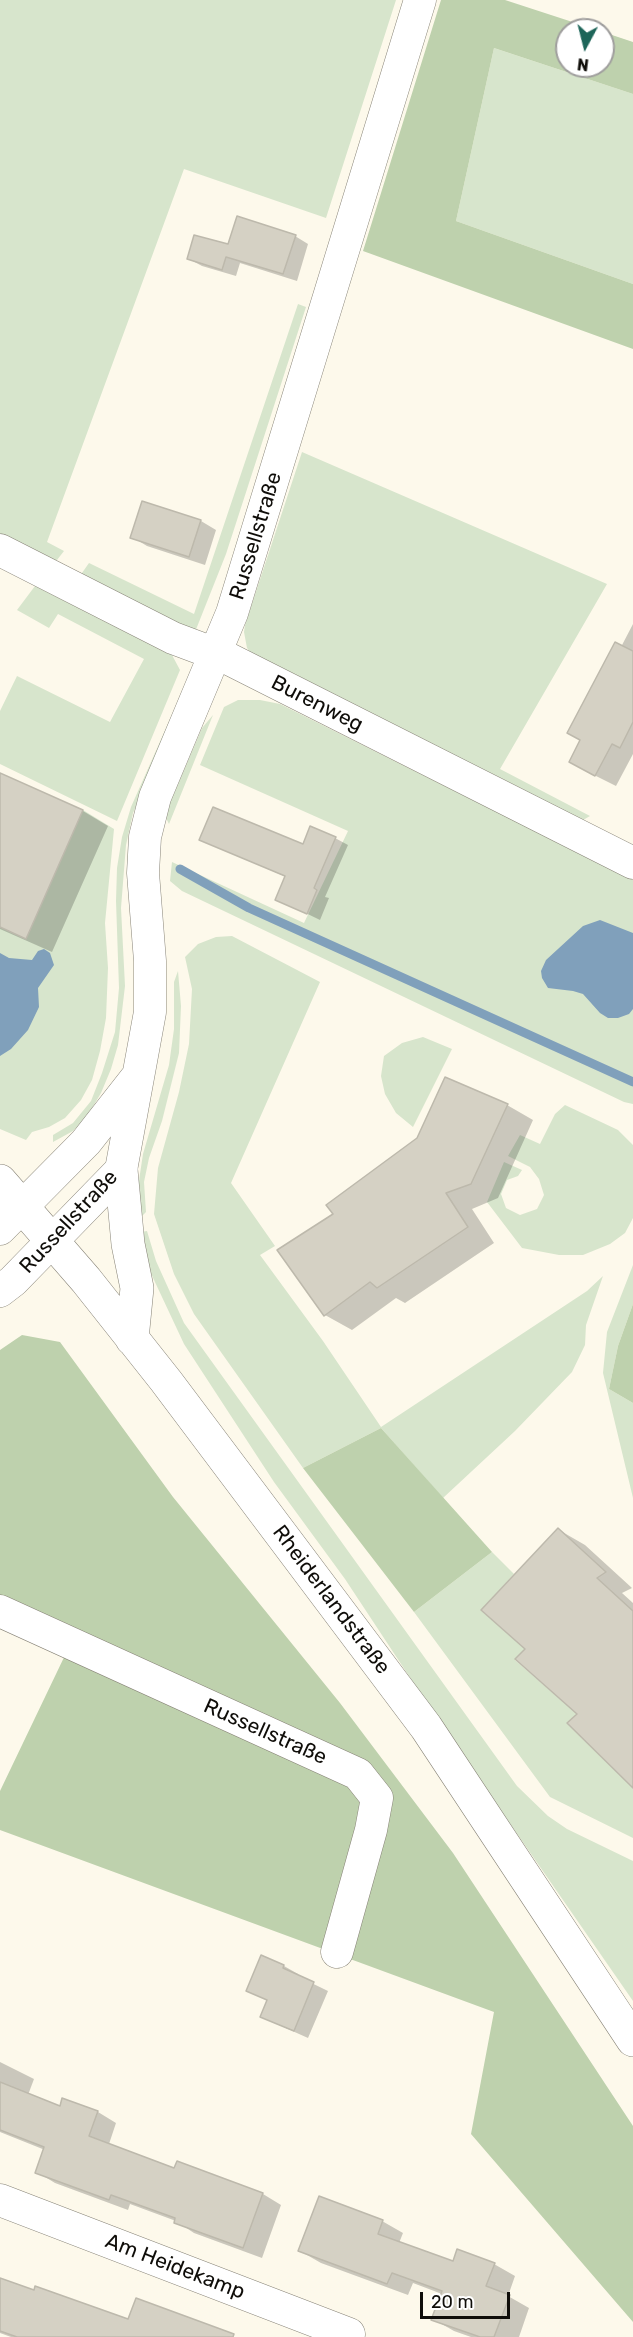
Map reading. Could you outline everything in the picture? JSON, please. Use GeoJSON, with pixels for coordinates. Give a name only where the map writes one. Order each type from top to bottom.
{"type":"FeatureCollection","features":[{"type":"Feature","properties":{"kind":"main road"},"geometry":{"type":"LineString","coordinates":[[121,1170],[128,1244],[137,1288],[132,1339]]}},
{"type":"Feature","properties":{"kind":"main road","name":"Rheiderlandstraße"},"geometry":{"type":"LineString","coordinates":[[0,1181],[11,1217],[51,1239],[166,1381],[278,1527],[426,1727],[633,2040]]}},
{"type":"Feature","properties":{"kind":"street","name":"Russellstraße"},"geometry":{"type":"LineString","coordinates":[[0,1291],[13,1281],[51,1239],[121,1170],[150,1012],[150,961],[143,873],[145,837],[154,797],[236,602],[420,0]]}},
{"type":"Feature","properties":{"kind":"street","name":"Burenweg"},"geometry":{"type":"LineString","coordinates":[[0,550],[173,638],[215,653],[633,863]]}},
{"type":"Feature","properties":{"kind":"street","name":"Russellstraße"},"geometry":{"type":"LineString","coordinates":[[11,1217],[86,1142],[139,1074]]}},
{"type":"Feature","properties":{"kind":"street","name":"Russellstraße"},"geometry":{"type":"LineString","coordinates":[[0,1611],[358,1774],[377,1798],[371,1830],[338,1952]]}},
{"type":"Feature","properties":{"kind":"street","name":"Am Heidekamp"},"geometry":{"type":"LineString","coordinates":[[0,2200],[352,2336]]}},
{"type":"Feature","properties":{"kind":"green space"},"geometry":{"type":"Polygon","coordinates":[[[0,0],[396,0],[326,218],[184,169],[47,542],[64,551],[57,560],[46,565],[0,541],[0,0]]]}},
{"type":"Feature","properties":{"kind":"green space"},"geometry":{"type":"Polygon","coordinates":[[[441,0],[505,0],[560,18],[555,18],[555,68],[494,48],[456,221],[633,284],[633,349],[363,251],[441,0]]]}},
{"type":"Feature","properties":{"kind":"green space"},"geometry":{"type":"Polygon","coordinates":[[[615,36],[633,42],[633,94],[585,78],[615,78],[615,36]]]}},
{"type":"Feature","properties":{"kind":"green space"},"geometry":{"type":"Polygon","coordinates":[[[494,48],[555,68],[555,78],[585,78],[633,94],[633,284],[456,221],[494,48]]]}},
{"type":"Feature","properties":{"kind":"green space"},"geometry":{"type":"Polygon","coordinates":[[[298,304],[306,307],[226,554],[195,632],[77,580],[89,563],[194,614],[298,304]]]}},
{"type":"Feature","properties":{"kind":"green space"},"geometry":{"type":"Polygon","coordinates":[[[302,452],[607,584],[500,769],[590,816],[578,823],[256,660],[247,648],[245,625],[302,452]]]}},
{"type":"Feature","properties":{"kind":"green space"},"geometry":{"type":"Polygon","coordinates":[[[35,586],[172,655],[180,670],[117,821],[0,764],[0,711],[17,676],[110,722],[144,659],[58,614],[49,628],[17,610],[35,586]]]}},
{"type":"Feature","properties":{"kind":"green space"},"geometry":{"type":"Polygon","coordinates":[[[186,683],[187,695],[133,813],[126,845],[121,908],[125,986],[118,1045],[101,1093],[88,1115],[73,1131],[53,1142],[53,1135],[73,1123],[91,1101],[115,1032],[119,988],[117,868],[122,837],[131,807],[186,683]]]}},
{"type":"Feature","properties":{"kind":"green space"},"geometry":{"type":"Polygon","coordinates":[[[238,700],[260,700],[280,704],[633,880],[633,1104],[624,1102],[182,891],[170,881],[172,862],[304,923],[348,831],[200,765],[224,707],[238,700]]]}},
{"type":"Feature","properties":{"kind":"green space"},"geometry":{"type":"Polygon","coordinates":[[[213,715],[169,824],[166,818],[169,805],[202,728],[213,715]]]}},
{"type":"Feature","properties":{"kind":"green space"},"geometry":{"type":"Polygon","coordinates":[[[83,810],[114,829],[105,923],[108,968],[106,1018],[92,1080],[81,1100],[65,1118],[49,1127],[32,1132],[26,1140],[0,1129],[0,927],[26,938],[83,810]]]}},
{"type":"Feature","properties":{"kind":"green space"},"geometry":{"type":"Polygon","coordinates":[[[232,936],[320,982],[231,1183],[275,1246],[260,1255],[323,1341],[381,1427],[587,1291],[603,1276],[586,1325],[585,1345],[572,1372],[515,1431],[443,1498],[381,1428],[303,1468],[194,1314],[174,1274],[154,1214],[158,1168],[179,1092],[189,1044],[192,989],[185,957],[198,944],[216,937],[232,936]]]}},
{"type":"Feature","properties":{"kind":"green space"},"geometry":{"type":"Polygon","coordinates":[[[178,971],[181,1006],[179,1053],[162,1121],[149,1158],[144,1182],[146,1212],[140,1218],[138,1187],[143,1154],[169,1065],[174,1029],[174,982],[178,971]]]}},
{"type":"Feature","properties":{"kind":"green space"},"geometry":{"type":"Polygon","coordinates":[[[423,1037],[452,1049],[413,1127],[396,1113],[385,1094],[381,1076],[384,1056],[402,1043],[423,1037]]]}},
{"type":"Feature","properties":{"kind":"green space"},"geometry":{"type":"Polygon","coordinates":[[[565,1105],[618,1130],[633,1145],[633,1218],[625,1233],[610,1244],[583,1255],[559,1255],[522,1248],[487,1202],[504,1162],[522,1170],[518,1176],[507,1180],[501,1194],[506,1208],[520,1215],[537,1209],[544,1195],[539,1179],[530,1167],[508,1156],[520,1135],[540,1144],[555,1114],[565,1105]]]}},
{"type":"Feature","properties":{"kind":"green space"},"geometry":{"type":"Polygon","coordinates":[[[147,1231],[156,1261],[184,1323],[517,1786],[548,1816],[567,1829],[633,1861],[633,2001],[434,1714],[345,1579],[274,1482],[184,1344],[147,1265],[141,1232],[147,1231]]]}},
{"type":"Feature","properties":{"kind":"green space"},"geometry":{"type":"Polygon","coordinates":[[[633,1265],[633,1304],[618,1346],[609,1389],[633,1403],[633,1498],[603,1373],[607,1332],[633,1265]]]}},
{"type":"Feature","properties":{"kind":"green space"},"geometry":{"type":"Polygon","coordinates":[[[633,1304],[633,1403],[609,1389],[618,1346],[633,1304]]]}},
{"type":"Feature","properties":{"kind":"green space"},"geometry":{"type":"Polygon","coordinates":[[[22,1335],[60,1342],[173,1497],[340,1703],[453,1853],[633,2126],[633,2322],[471,2134],[494,2012],[0,1830],[0,1791],[68,1649],[0,1618],[0,1350],[22,1335]]]}},
{"type":"Feature","properties":{"kind":"green space"},"geometry":{"type":"Polygon","coordinates":[[[381,1428],[492,1552],[414,1612],[303,1468],[381,1428]]]}},
{"type":"Feature","properties":{"kind":"green space"},"geometry":{"type":"Polygon","coordinates":[[[492,1552],[514,1574],[481,1610],[525,1649],[515,1660],[577,1714],[567,1723],[633,1788],[633,1838],[550,1797],[414,1612],[492,1552]]]}},
{"type":"Feature","properties":{"kind":"water"},"geometry":{"type":"Polygon","coordinates":[[[600,920],[633,933],[633,1009],[629,1014],[618,1018],[608,1018],[600,1013],[583,994],[548,988],[542,978],[541,971],[546,960],[583,926],[600,920]]]}},
{"type":"Feature","properties":{"kind":"water"},"geometry":{"type":"Polygon","coordinates":[[[44,949],[50,953],[54,965],[38,988],[39,1007],[28,1030],[11,1049],[0,1056],[0,953],[9,958],[32,960],[38,951],[44,949]]]}},
{"type":"Feature","properties":{"kind":"building"},"geometry":{"type":"Polygon","coordinates":[[[237,216],[296,235],[283,274],[226,257],[222,270],[187,259],[194,235],[228,244],[237,216]]]}},
{"type":"Feature","properties":{"kind":"building"},"geometry":{"type":"Polygon","coordinates":[[[142,501],[201,520],[189,557],[130,538],[142,501]]]}},
{"type":"Feature","properties":{"kind":"building"},"geometry":{"type":"Polygon","coordinates":[[[615,642],[633,651],[633,722],[620,748],[612,744],[595,776],[569,762],[580,740],[567,733],[615,642]]]}},
{"type":"Feature","properties":{"kind":"building"},"geometry":{"type":"Polygon","coordinates":[[[0,773],[83,810],[26,939],[0,927],[0,773]]]}},
{"type":"Feature","properties":{"kind":"building"},"geometry":{"type":"Polygon","coordinates":[[[213,807],[303,844],[310,826],[336,837],[314,888],[317,890],[307,914],[275,900],[285,876],[199,840],[213,807]]]}},
{"type":"Feature","properties":{"kind":"building"},"geometry":{"type":"Polygon","coordinates":[[[445,1077],[508,1104],[471,1184],[446,1193],[468,1227],[377,1288],[370,1282],[324,1316],[277,1250],[333,1214],[326,1205],[417,1138],[445,1077]]]}},
{"type":"Feature","properties":{"kind":"building"},"geometry":{"type":"Polygon","coordinates":[[[558,1528],[606,1572],[597,1578],[633,1611],[633,1788],[567,1723],[577,1714],[515,1659],[525,1649],[481,1610],[558,1528]]]}},
{"type":"Feature","properties":{"kind":"building"},"geometry":{"type":"Polygon","coordinates":[[[261,1955],[314,1982],[294,2031],[260,2017],[267,2000],[246,1991],[261,1955]]]}},
{"type":"Feature","properties":{"kind":"building"},"geometry":{"type":"Polygon","coordinates":[[[0,2082],[60,2106],[62,2098],[98,2111],[89,2136],[174,2168],[177,2161],[263,2193],[243,2248],[174,2223],[175,2218],[111,2195],[109,2200],[35,2173],[44,2147],[0,2130],[0,2082]]]}},
{"type":"Feature","properties":{"kind":"building"},"geometry":{"type":"Polygon","coordinates":[[[319,2196],[383,2220],[378,2234],[453,2261],[457,2249],[495,2263],[486,2286],[510,2295],[494,2337],[480,2337],[431,2320],[442,2291],[392,2273],[387,2284],[298,2251],[319,2196]]]}},
{"type":"Feature","properties":{"kind":"building"},"geometry":{"type":"Polygon","coordinates":[[[0,2278],[34,2290],[35,2286],[128,2319],[136,2298],[234,2334],[233,2337],[17,2337],[0,2331],[0,2278]]]}},
{"type":"Feature","properties":{"kind":"waterway"},"geometry":{"type":"LineString","coordinates":[[180,869],[249,908],[633,1082]]}}]}
